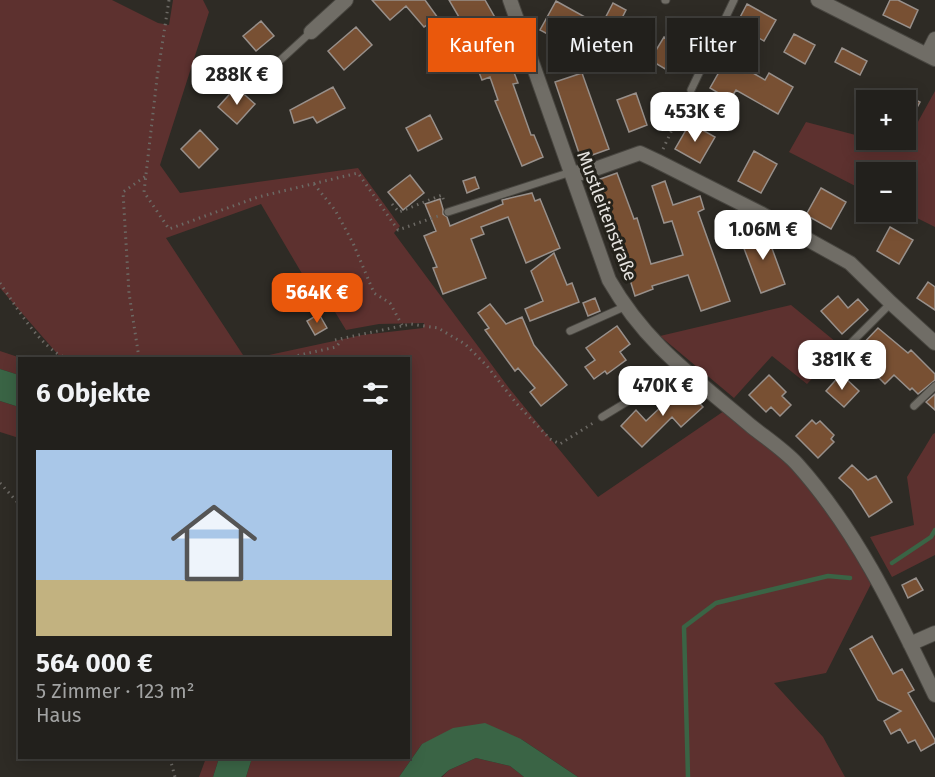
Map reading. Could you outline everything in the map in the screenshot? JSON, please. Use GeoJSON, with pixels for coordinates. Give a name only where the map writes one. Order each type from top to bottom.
{"type":"FeatureCollection","features":[{"type":"Feature","properties":{"kind":"street"},"geometry":{"type":"LineString","coordinates":[[311,32],[346,0]]}},
{"type":"Feature","properties":{"kind":"street","name":"Mustleitenstraße"},"geometry":{"type":"LineString","coordinates":[[510,0],[609,280],[624,307],[646,335],[681,369],[796,463],[841,520],[875,575],[935,695]]}},
{"type":"Feature","properties":{"kind":"street"},"geometry":{"type":"LineString","coordinates":[[818,0],[931,57],[935,39]]}},
{"type":"Feature","properties":{"kind":"street"},"geometry":{"type":"LineString","coordinates":[[571,172],[584,173],[640,153],[762,214],[850,263],[935,343]]}},
{"type":"Feature","properties":{"kind":"street"},"geometry":{"type":"LineString","coordinates":[[910,644],[935,633]]}},
{"type":"Feature","properties":{"kind":"lane"},"geometry":{"type":"LineString","coordinates":[[691,90],[734,0]]}},
{"type":"Feature","properties":{"kind":"lane"},"geometry":{"type":"LineString","coordinates":[[263,76],[311,32]]}},
{"type":"Feature","properties":{"kind":"lane"},"geometry":{"type":"LineString","coordinates":[[448,212],[571,172]]}},
{"type":"Feature","properties":{"kind":"lane"},"geometry":{"type":"LineString","coordinates":[[848,346],[891,303]]}},
{"type":"Feature","properties":{"kind":"lane"},"geometry":{"type":"LineString","coordinates":[[570,331],[624,307]]}},
{"type":"Feature","properties":{"kind":"lane"},"geometry":{"type":"LineString","coordinates":[[603,417],[681,369]]}},
{"type":"Feature","properties":{"kind":"lane"},"geometry":{"type":"LineString","coordinates":[[914,406],[935,386]]}},
{"type":"Feature","properties":{"kind":"path"},"geometry":{"type":"LineString","coordinates":[[169,0],[156,78],[144,192],[169,229],[258,197],[358,174],[398,230],[448,212],[442,195],[399,213],[392,204]]}},
{"type":"Feature","properties":{"kind":"path"},"geometry":{"type":"LineString","coordinates":[[657,161],[691,90]]}},
{"type":"Feature","properties":{"kind":"path"},"geometry":{"type":"LineString","coordinates":[[139,357],[129,293],[123,192],[146,176]]}},
{"type":"Feature","properties":{"kind":"path"},"geometry":{"type":"LineString","coordinates":[[314,184],[335,210],[353,243],[374,292],[390,303],[402,326]]}},
{"type":"Feature","properties":{"kind":"path"},"geometry":{"type":"LineString","coordinates":[[0,283],[38,336],[62,357]]}},
{"type":"Feature","properties":{"kind":"path"},"geometry":{"type":"LineString","coordinates":[[335,340],[411,324],[438,328],[465,344],[550,439],[560,444],[603,417]]}},
{"type":"Feature","properties":{"kind":"path"},"geometry":{"type":"LineString","coordinates":[[291,357],[336,347],[344,338]]}},
{"type":"Feature","properties":{"kind":"path"},"geometry":{"type":"LineString","coordinates":[[0,483],[18,503]]}},
{"type":"Feature","properties":{"kind":"path"},"geometry":{"type":"LineString","coordinates":[[170,759],[175,777]]}},
{"type":"Feature","properties":{"kind":"shaded area"},"geometry":{"type":"Polygon","coordinates":[[[0,0],[112,0],[158,23],[169,25],[173,0],[203,0],[209,12],[160,165],[180,193],[358,168],[400,226],[394,233],[509,388],[598,497],[724,411],[791,466],[834,520],[871,584],[826,673],[774,683],[823,737],[845,777],[578,777],[521,739],[422,744],[399,777],[246,777],[252,759],[410,759],[410,357],[260,357],[362,335],[423,328],[424,323],[379,324],[346,330],[332,307],[324,311],[261,204],[166,238],[244,357],[60,357],[0,288],[0,0]]]}},
{"type":"Feature","properties":{"kind":"shaded area"},"geometry":{"type":"Polygon","coordinates":[[[935,91],[935,227],[916,218],[916,162],[856,162],[856,186],[789,152],[806,122],[856,135],[856,150],[916,150],[916,125],[935,91]]]}},
{"type":"Feature","properties":{"kind":"shaded area"},"geometry":{"type":"Polygon","coordinates":[[[791,305],[842,347],[807,384],[772,356],[734,398],[660,336],[791,305]]]}},
{"type":"Feature","properties":{"kind":"shaded area"},"geometry":{"type":"Polygon","coordinates":[[[0,351],[18,357],[18,375],[0,369],[0,351]]]}},
{"type":"Feature","properties":{"kind":"shaded area"},"geometry":{"type":"Polygon","coordinates":[[[0,369],[18,375],[18,407],[0,401],[0,369]]]}},
{"type":"Feature","properties":{"kind":"shaded area"},"geometry":{"type":"Polygon","coordinates":[[[0,401],[18,407],[18,438],[0,432],[0,401]]]}},
{"type":"Feature","properties":{"kind":"shaded area"},"geometry":{"type":"Polygon","coordinates":[[[935,433],[935,555],[892,577],[870,537],[914,525],[907,477],[935,433]]]}},
{"type":"Feature","properties":{"kind":"shaded area"},"geometry":{"type":"Polygon","coordinates":[[[485,723],[521,739],[578,777],[524,777],[510,766],[476,758],[449,770],[441,777],[399,777],[422,744],[453,728],[485,723]]]}},
{"type":"Feature","properties":{"kind":"shaded area"},"geometry":{"type":"Polygon","coordinates":[[[476,758],[510,766],[524,777],[442,777],[449,770],[476,758]]]}},
{"type":"Feature","properties":{"kind":"shaded area"},"geometry":{"type":"Polygon","coordinates":[[[206,759],[219,759],[213,777],[199,777],[206,759]]]}},
{"type":"Feature","properties":{"kind":"shaded area"},"geometry":{"type":"Polygon","coordinates":[[[219,759],[252,759],[246,777],[213,777],[219,759]]]}},
{"type":"Feature","properties":{"kind":"building"},"geometry":{"type":"Polygon","coordinates":[[[372,0],[425,0],[438,18],[428,18],[428,24],[424,27],[406,6],[390,20],[372,0]]]}},
{"type":"Feature","properties":{"kind":"building"},"geometry":{"type":"Polygon","coordinates":[[[449,0],[485,0],[495,18],[460,18],[449,0]]]}},
{"type":"Feature","properties":{"kind":"building"},"geometry":{"type":"Polygon","coordinates":[[[890,0],[898,0],[918,10],[910,28],[883,15],[890,0]]]}},
{"type":"Feature","properties":{"kind":"building"},"geometry":{"type":"Polygon","coordinates":[[[556,1],[587,18],[548,18],[548,34],[540,30],[556,1]]]}},
{"type":"Feature","properties":{"kind":"building"},"geometry":{"type":"Polygon","coordinates":[[[613,3],[626,10],[622,18],[605,18],[613,3]]]}},
{"type":"Feature","properties":{"kind":"building"},"geometry":{"type":"Polygon","coordinates":[[[747,4],[776,20],[764,41],[758,38],[758,18],[740,18],[747,4]]]}},
{"type":"Feature","properties":{"kind":"building"},"geometry":{"type":"Polygon","coordinates":[[[261,21],[274,36],[256,51],[243,36],[261,21]]]}},
{"type":"Feature","properties":{"kind":"building"},"geometry":{"type":"Polygon","coordinates":[[[356,27],[372,45],[344,70],[328,51],[356,27]]]}},
{"type":"Feature","properties":{"kind":"building"},"geometry":{"type":"Polygon","coordinates":[[[794,34],[815,45],[805,64],[784,52],[794,34]]]}},
{"type":"Feature","properties":{"kind":"building"},"geometry":{"type":"Polygon","coordinates":[[[664,37],[667,39],[667,70],[655,63],[655,52],[664,37]]]}},
{"type":"Feature","properties":{"kind":"building"},"geometry":{"type":"Polygon","coordinates":[[[842,48],[867,61],[860,75],[835,62],[842,48]]]}},
{"type":"Feature","properties":{"kind":"building"},"geometry":{"type":"Polygon","coordinates":[[[479,72],[514,72],[518,83],[513,84],[531,135],[534,135],[543,157],[522,166],[495,101],[498,100],[490,77],[482,80],[479,72]]]}},
{"type":"Feature","properties":{"kind":"building"},"geometry":{"type":"Polygon","coordinates":[[[719,72],[751,72],[765,80],[769,73],[793,87],[778,114],[736,90],[730,100],[710,88],[719,72]]]}},
{"type":"Feature","properties":{"kind":"building"},"geometry":{"type":"Polygon","coordinates":[[[582,73],[609,149],[581,159],[555,82],[582,73]]]}},
{"type":"Feature","properties":{"kind":"building"},"geometry":{"type":"Polygon","coordinates":[[[236,87],[255,104],[237,124],[218,107],[236,87]]]}},
{"type":"Feature","properties":{"kind":"building"},"geometry":{"type":"Polygon","coordinates":[[[333,87],[345,108],[317,123],[313,117],[294,123],[290,110],[333,87]]]}},
{"type":"Feature","properties":{"kind":"building"},"geometry":{"type":"Polygon","coordinates":[[[636,93],[647,125],[629,132],[617,100],[636,93]]]}},
{"type":"Feature","properties":{"kind":"building"},"geometry":{"type":"Polygon","coordinates":[[[430,115],[442,139],[418,151],[406,128],[430,115]]]}},
{"type":"Feature","properties":{"kind":"building"},"geometry":{"type":"Polygon","coordinates":[[[690,123],[715,137],[700,163],[675,149],[690,123]]]}},
{"type":"Feature","properties":{"kind":"building"},"geometry":{"type":"Polygon","coordinates":[[[200,130],[218,149],[199,168],[181,149],[200,130]]]}},
{"type":"Feature","properties":{"kind":"building"},"geometry":{"type":"Polygon","coordinates":[[[754,151],[777,164],[761,193],[738,181],[754,151]]]}},
{"type":"Feature","properties":{"kind":"building"},"geometry":{"type":"Polygon","coordinates":[[[617,173],[634,219],[637,218],[651,264],[683,255],[672,221],[664,223],[652,186],[665,181],[673,205],[700,196],[704,209],[698,212],[730,301],[701,311],[688,275],[652,286],[653,289],[635,296],[623,257],[618,259],[605,216],[602,217],[589,183],[617,173]]]}},
{"type":"Feature","properties":{"kind":"building"},"geometry":{"type":"Polygon","coordinates":[[[410,175],[424,193],[403,210],[388,192],[410,175]]]}},
{"type":"Feature","properties":{"kind":"building"},"geometry":{"type":"Polygon","coordinates":[[[475,177],[479,188],[467,193],[463,181],[475,177]]]}},
{"type":"Feature","properties":{"kind":"building"},"geometry":{"type":"Polygon","coordinates":[[[821,188],[846,202],[831,229],[806,215],[821,188]]]}},
{"type":"Feature","properties":{"kind":"building"},"geometry":{"type":"Polygon","coordinates":[[[532,193],[535,201],[540,199],[560,248],[526,263],[508,217],[481,227],[484,234],[471,239],[486,278],[443,294],[433,268],[437,267],[424,236],[436,231],[425,204],[440,199],[443,214],[447,217],[450,226],[503,204],[502,200],[532,193]]]}},
{"type":"Feature","properties":{"kind":"building"},"geometry":{"type":"Polygon","coordinates":[[[890,227],[913,240],[899,264],[877,251],[890,227]]]}},
{"type":"Feature","properties":{"kind":"building"},"geometry":{"type":"Polygon","coordinates":[[[767,229],[785,284],[761,293],[740,238],[767,229]]]}},
{"type":"Feature","properties":{"kind":"building"},"geometry":{"type":"Polygon","coordinates":[[[554,253],[567,285],[572,283],[579,302],[530,321],[525,309],[543,301],[531,271],[554,253]]]}},
{"type":"Feature","properties":{"kind":"building"},"geometry":{"type":"Polygon","coordinates":[[[928,282],[935,287],[935,310],[917,298],[928,282]]]}},
{"type":"Feature","properties":{"kind":"building"},"geometry":{"type":"Polygon","coordinates":[[[838,296],[848,308],[858,299],[868,310],[842,334],[821,311],[838,296]]]}},
{"type":"Feature","properties":{"kind":"building"},"geometry":{"type":"Polygon","coordinates":[[[595,298],[600,311],[588,316],[583,303],[595,298]]]}},
{"type":"Feature","properties":{"kind":"building"},"geometry":{"type":"Polygon","coordinates":[[[490,304],[506,324],[522,317],[534,345],[567,385],[541,406],[530,392],[535,388],[518,368],[515,371],[485,330],[489,328],[478,313],[490,304]]]}},
{"type":"Feature","properties":{"kind":"building"},"geometry":{"type":"Polygon","coordinates":[[[319,314],[327,328],[315,335],[307,321],[319,314]]]}},
{"type":"Feature","properties":{"kind":"building"},"geometry":{"type":"Polygon","coordinates":[[[617,326],[630,344],[620,352],[626,360],[607,374],[605,371],[594,379],[585,367],[595,360],[586,348],[617,326]]]}},
{"type":"Feature","properties":{"kind":"building"},"geometry":{"type":"Polygon","coordinates":[[[878,328],[908,353],[911,350],[935,374],[935,380],[918,394],[912,388],[910,390],[894,375],[885,384],[878,377],[881,369],[858,349],[878,328]]]}},
{"type":"Feature","properties":{"kind":"building"},"geometry":{"type":"Polygon","coordinates":[[[841,374],[859,391],[844,407],[826,391],[841,374]]]}},
{"type":"Feature","properties":{"kind":"building"},"geometry":{"type":"Polygon","coordinates":[[[769,375],[786,392],[782,396],[791,405],[780,416],[771,407],[766,412],[749,395],[769,375]]]}},
{"type":"Feature","properties":{"kind":"building"},"geometry":{"type":"Polygon","coordinates":[[[683,386],[703,407],[681,427],[672,417],[642,447],[621,426],[636,410],[646,421],[683,386]]]}},
{"type":"Feature","properties":{"kind":"building"},"geometry":{"type":"Polygon","coordinates":[[[935,394],[935,410],[926,402],[935,394]]]}},
{"type":"Feature","properties":{"kind":"building"},"geometry":{"type":"Polygon","coordinates":[[[812,420],[816,424],[820,421],[834,435],[831,439],[834,442],[818,458],[796,436],[812,420]]]}},
{"type":"Feature","properties":{"kind":"building"},"geometry":{"type":"Polygon","coordinates":[[[852,465],[868,480],[876,476],[892,502],[869,517],[852,490],[839,478],[852,465]]]}},
{"type":"Feature","properties":{"kind":"building"},"geometry":{"type":"Polygon","coordinates":[[[916,578],[923,590],[908,598],[902,585],[916,578]]]}},
{"type":"Feature","properties":{"kind":"building"},"geometry":{"type":"Polygon","coordinates":[[[872,636],[893,674],[902,669],[914,690],[908,693],[935,740],[935,743],[921,751],[915,740],[908,743],[900,729],[891,734],[884,721],[901,711],[878,700],[850,649],[872,636]]]}},
{"type":"Feature","properties":{"kind":"waterway"},"geometry":{"type":"LineString","coordinates":[[892,563],[931,537],[935,530]]}},
{"type":"Feature","properties":{"kind":"waterway"},"geometry":{"type":"LineString","coordinates":[[688,777],[684,627],[716,603],[828,576],[850,578]]}}]}
